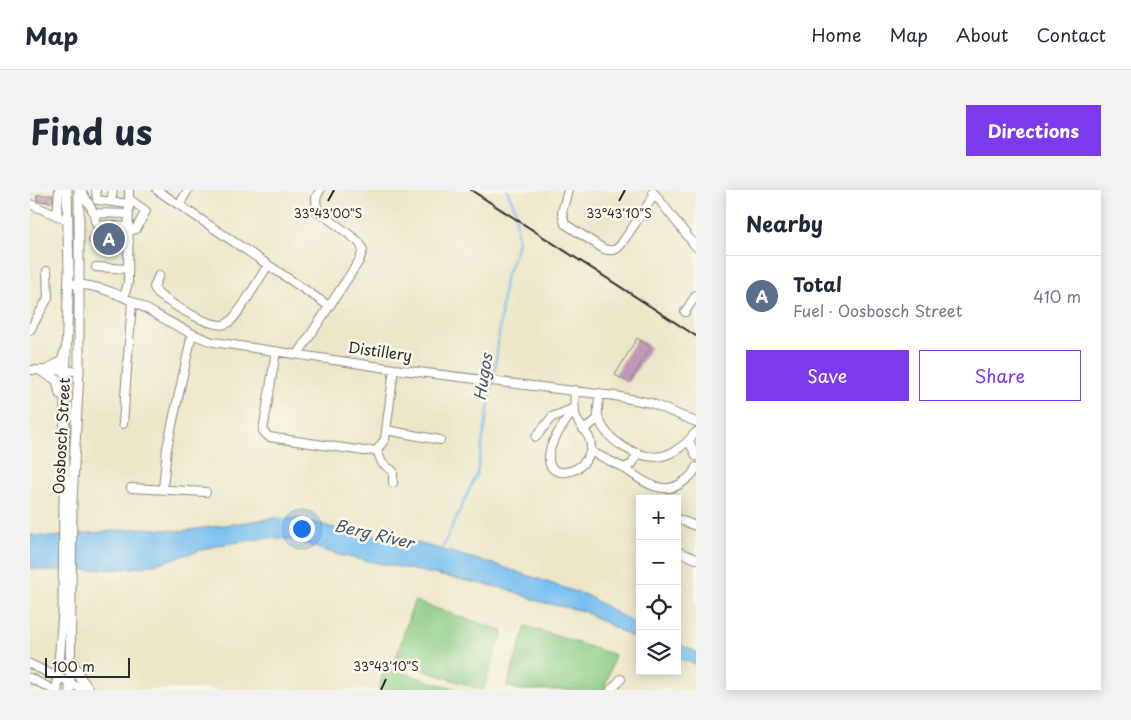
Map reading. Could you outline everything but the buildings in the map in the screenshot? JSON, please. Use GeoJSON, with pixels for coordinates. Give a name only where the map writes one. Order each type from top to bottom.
{"type":"FeatureCollection","features":[{"type":"Feature","properties":{"kind":"main road","name":"Oosbosch Street"},"geometry":{"type":"LineString","coordinates":[[67,190],[68,344],[64,442],[68,501]]}},
{"type":"Feature","properties":{"kind":"main road","name":"Oosbosch Street"},"geometry":{"type":"LineString","coordinates":[[56,690],[66,612],[68,501],[79,371],[80,190]]}},
{"type":"Feature","properties":{"kind":"main road"},"geometry":{"type":"LineString","coordinates":[[43,371],[62,360],[68,344]]}},
{"type":"Feature","properties":{"kind":"main road"},"geometry":{"type":"LineString","coordinates":[[43,371],[54,377],[60,386],[61,426],[64,442]]}},
{"type":"Feature","properties":{"kind":"main road","name":"Oosbosch Street"},"geometry":{"type":"LineString","coordinates":[[66,612],[70,656],[70,687]]}},
{"type":"Feature","properties":{"kind":"main road"},"geometry":{"type":"LineString","coordinates":[[70,656],[81,680],[89,690]]}},
{"type":"Feature","properties":{"kind":"street"},"geometry":{"type":"LineString","coordinates":[[57,216],[59,190]]}},
{"type":"Feature","properties":{"kind":"street"},"geometry":{"type":"LineString","coordinates":[[80,190],[94,213],[94,221],[98,225],[136,229],[146,211],[129,202],[97,200],[96,190]]}},
{"type":"Feature","properties":{"kind":"street"},"geometry":{"type":"LineString","coordinates":[[112,202],[113,190]]}},
{"type":"Feature","properties":{"kind":"street"},"geometry":{"type":"LineString","coordinates":[[124,297],[128,283],[129,190]]}},
{"type":"Feature","properties":{"kind":"street"},"geometry":{"type":"LineString","coordinates":[[157,190],[329,306]]}},
{"type":"Feature","properties":{"kind":"street"},"geometry":{"type":"LineString","coordinates":[[168,198],[173,190]]}},
{"type":"Feature","properties":{"kind":"street"},"geometry":{"type":"LineString","coordinates":[[179,205],[188,190]]}},
{"type":"Feature","properties":{"kind":"street"},"geometry":{"type":"LineString","coordinates":[[298,354],[359,261],[363,250],[359,242],[316,210],[316,198],[320,190]]}},
{"type":"Feature","properties":{"kind":"street"},"geometry":{"type":"LineString","coordinates":[[568,190],[562,212],[565,224],[608,250],[618,248],[653,192],[696,247]]}},
{"type":"Feature","properties":{"kind":"street"},"geometry":{"type":"LineString","coordinates":[[30,204],[67,220]]}},
{"type":"Feature","properties":{"kind":"street"},"geometry":{"type":"LineString","coordinates":[[94,213],[129,214]]}},
{"type":"Feature","properties":{"kind":"street"},"geometry":{"type":"LineString","coordinates":[[94,240],[128,242]]}},
{"type":"Feature","properties":{"kind":"street"},"geometry":{"type":"LineString","coordinates":[[159,275],[154,287],[158,294],[211,324],[221,326],[231,320],[268,265]]}},
{"type":"Feature","properties":{"kind":"street"},"geometry":{"type":"LineString","coordinates":[[96,267],[128,269]]}},
{"type":"Feature","properties":{"kind":"street"},"geometry":{"type":"LineString","coordinates":[[30,330],[48,298],[47,271]]}},
{"type":"Feature","properties":{"kind":"street","name":"Distillery"},"geometry":{"type":"LineString","coordinates":[[68,284],[103,288],[124,297],[192,334],[213,342],[394,369],[600,394],[650,403],[696,422]]}},
{"type":"Feature","properties":{"kind":"street"},"geometry":{"type":"LineString","coordinates":[[685,312],[696,295]]}},
{"type":"Feature","properties":{"kind":"street"},"geometry":{"type":"LineString","coordinates":[[123,424],[132,302]]}},
{"type":"Feature","properties":{"kind":"street"},"geometry":{"type":"LineString","coordinates":[[163,490],[168,448],[192,334]]}},
{"type":"Feature","properties":{"kind":"street"},"geometry":{"type":"LineString","coordinates":[[276,351],[263,431],[266,436],[364,451],[378,450],[382,446],[394,369]]}},
{"type":"Feature","properties":{"kind":"street"},"geometry":{"type":"LineString","coordinates":[[30,370],[79,371]]}},
{"type":"Feature","properties":{"kind":"street"},"geometry":{"type":"LineString","coordinates":[[575,390],[576,416],[591,442],[590,451],[584,463],[571,472],[556,470],[548,462],[553,444],[575,408]]}},
{"type":"Feature","properties":{"kind":"street"},"geometry":{"type":"LineString","coordinates":[[600,394],[599,418],[609,436],[616,442],[638,453],[654,457],[665,456],[689,441],[696,432]]}},
{"type":"Feature","properties":{"kind":"street"},"geometry":{"type":"LineString","coordinates":[[536,437],[552,417],[575,408]]}},
{"type":"Feature","properties":{"kind":"street"},"geometry":{"type":"LineString","coordinates":[[584,430],[599,418]]}},
{"type":"Feature","properties":{"kind":"street"},"geometry":{"type":"LineString","coordinates":[[386,430],[440,440]]}},
{"type":"Feature","properties":{"kind":"street"},"geometry":{"type":"LineString","coordinates":[[689,441],[696,456]]}},
{"type":"Feature","properties":{"kind":"street"},"geometry":{"type":"LineString","coordinates":[[378,450],[382,463],[393,472],[393,483]]}},
{"type":"Feature","properties":{"kind":"street"},"geometry":{"type":"LineString","coordinates":[[590,451],[624,468],[645,482],[662,488],[679,485],[692,475],[696,467]]}},
{"type":"Feature","properties":{"kind":"street"},"geometry":{"type":"LineString","coordinates":[[624,468],[632,464],[638,453]]}},
{"type":"Feature","properties":{"kind":"street"},"geometry":{"type":"LineString","coordinates":[[131,488],[206,492]]}},
{"type":"Feature","properties":{"kind":"street"},"geometry":{"type":"LineString","coordinates":[[681,520],[696,526]]}},
{"type":"Feature","properties":{"kind":"street"},"geometry":{"type":"LineString","coordinates":[[681,553],[696,559]]}},
{"type":"Feature","properties":{"kind":"street"},"geometry":{"type":"LineString","coordinates":[[30,664],[58,678],[70,687],[84,690]]}},
{"type":"Feature","properties":{"kind":"street"},"geometry":{"type":"LineString","coordinates":[[30,678],[56,690]]}},
{"type":"Feature","properties":{"kind":"street"},"geometry":{"type":"LineString","coordinates":[[611,690],[621,679]]}},
{"type":"Feature","properties":{"kind":"green space"},"geometry":{"type":"Polygon","coordinates":[[[414,601],[503,631],[483,690],[395,661],[414,601]]]}},
{"type":"Feature","properties":{"kind":"green space"},"geometry":{"type":"Polygon","coordinates":[[[526,626],[615,655],[604,690],[520,690],[507,686],[526,626]]]}},
{"type":"Feature","properties":{"kind":"green space"},"geometry":{"type":"Polygon","coordinates":[[[385,667],[457,690],[378,690],[385,667]]]}},
{"type":"Feature","properties":{"kind":"water"},"geometry":{"type":"Polygon","coordinates":[[[275,518],[301,519],[345,531],[414,542],[497,565],[588,596],[636,625],[636,639],[583,611],[541,602],[507,589],[339,555],[293,540],[279,538],[265,538],[218,545],[152,565],[123,569],[46,571],[30,568],[30,535],[52,537],[141,528],[182,531],[275,518]]]}},
{"type":"Feature","properties":{"kind":"water"},"geometry":{"type":"Polygon","coordinates":[[[681,645],[696,652],[696,664],[681,659],[681,645]]]}},
{"type":"Feature","properties":{"kind":"waterway","name":"Hugos"},"geometry":{"type":"LineString","coordinates":[[494,378],[505,279],[518,241],[515,208],[507,190]]}},
{"type":"Feature","properties":{"kind":"waterway","name":"Hugos"},"geometry":{"type":"LineString","coordinates":[[441,551],[477,473],[493,382]]}},
{"type":"Feature","properties":{"kind":"railway"},"geometry":{"type":"LineString","coordinates":[[471,190],[696,336]]}},
{"type":"Feature","properties":{"kind":"place","name":"Total"},"geometry":{"type":"Point","coordinates":[109,239]}},
{"type":"Feature","properties":{"kind":"water label","name":"Berg River"},"geometry":{"type":"Point","coordinates":[374,534]}}]}
